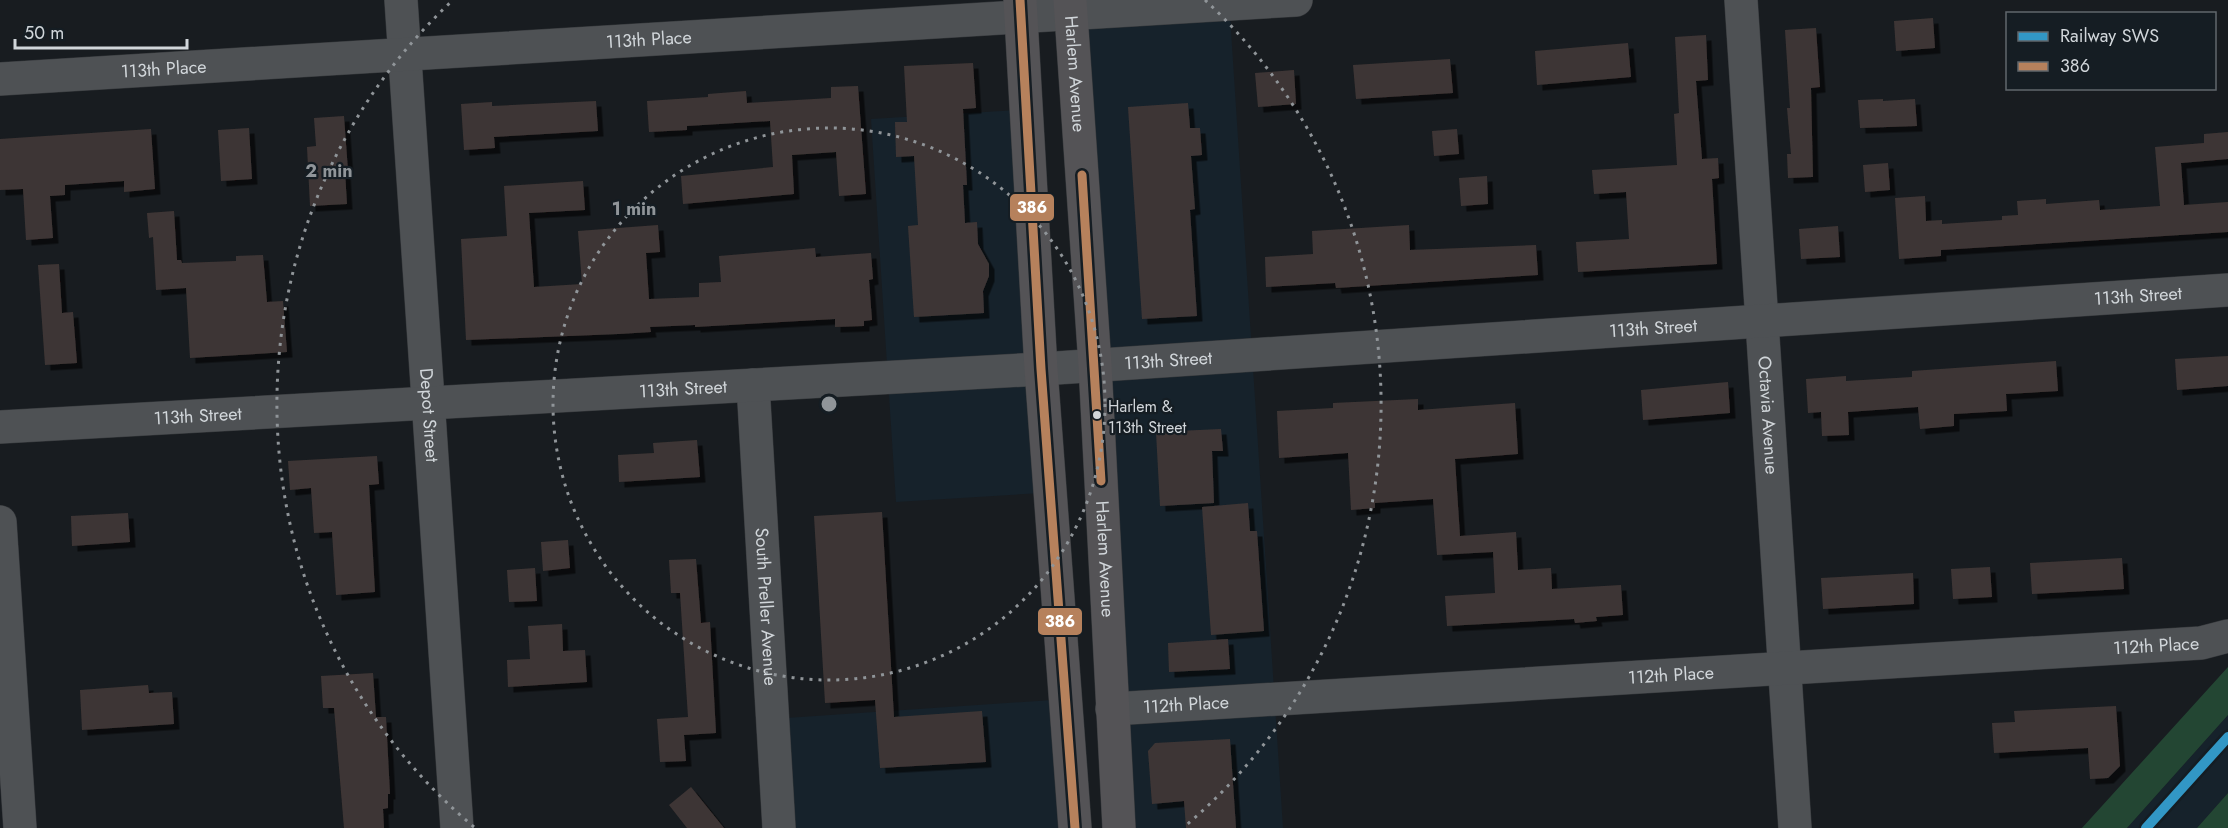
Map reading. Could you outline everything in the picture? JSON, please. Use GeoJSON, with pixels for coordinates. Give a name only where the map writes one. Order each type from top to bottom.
{"type":"FeatureCollection","features":[{"type":"Feature","properties":{"kind":"main road","name":"Harlem Avenue"},"geometry":{"type":"LineString","coordinates":[[1071,7],[1095,365],[1119,828]]}},
{"type":"Feature","properties":{"kind":"main road"},"geometry":{"type":"LineString","coordinates":[[1021,9],[1041,369],[1075,828]]}},
{"type":"Feature","properties":{"kind":"street","name":"Depot Street"},"geometry":{"type":"LineString","coordinates":[[401,0],[457,828]]}},
{"type":"Feature","properties":{"kind":"street","name":"113th Place"},"geometry":{"type":"LineString","coordinates":[[0,79],[405,55],[1021,9],[1296,0]]}},
{"type":"Feature","properties":{"kind":"street","name":"Octavia Avenue"},"geometry":{"type":"LineString","coordinates":[[1741,0],[1795,828]]}},
{"type":"Feature","properties":{"kind":"street","name":"113th Street"},"geometry":{"type":"LineString","coordinates":[[0,427],[1041,369],[2228,290]]}},
{"type":"Feature","properties":{"kind":"street","name":"South Preller Avenue"},"geometry":{"type":"LineString","coordinates":[[753,385],[779,828]]}},
{"type":"Feature","properties":{"kind":"street"},"geometry":{"type":"LineString","coordinates":[[0,522],[20,828]]}},
{"type":"Feature","properties":{"kind":"street","name":"112th Place"},"geometry":{"type":"LineString","coordinates":[[1112,709],[2201,643],[2228,636]]}},
{"type":"Feature","properties":{"kind":"shaded area"},"geometry":{"type":"Polygon","coordinates":[[[1080,0],[1229,0],[1283,828],[1135,828],[1080,0]]]}},
{"type":"Feature","properties":{"kind":"shaded area"},"geometry":{"type":"Polygon","coordinates":[[[1020,110],[1040,493],[896,502],[871,119],[1020,110]]]}},
{"type":"Feature","properties":{"kind":"shaded area"},"geometry":{"type":"Polygon","coordinates":[[[1053,700],[1062,828],[792,828],[786,718],[1053,700]]]}},
{"type":"Feature","properties":{"kind":"shaded area"},"geometry":{"type":"Polygon","coordinates":[[[2228,715],[2228,793],[2197,828],[2127,828],[2228,715]]]}},
{"type":"Feature","properties":{"kind":"green space"},"geometry":{"type":"Polygon","coordinates":[[[2228,667],[2228,715],[2127,828],[2082,828],[2228,667]]]}},
{"type":"Feature","properties":{"kind":"green space"},"geometry":{"type":"Polygon","coordinates":[[[2228,793],[2228,828],[2197,828],[2228,793]]]}},
{"type":"Feature","properties":{"kind":"building"},"geometry":{"type":"Polygon","coordinates":[[[1933,18],[1935,48],[1896,51],[1894,21],[1933,18]]]}},
{"type":"Feature","properties":{"kind":"building"},"geometry":{"type":"Polygon","coordinates":[[[1816,28],[1820,87],[1811,88],[1813,177],[1788,178],[1787,154],[1791,154],[1785,30],[1816,28]]]}},
{"type":"Feature","properties":{"kind":"building"},"geometry":{"type":"Polygon","coordinates":[[[1706,35],[1708,80],[1696,81],[1702,159],[1718,158],[1719,178],[1712,179],[1717,264],[1578,272],[1576,242],[1629,239],[1626,192],[1594,194],[1592,170],[1677,165],[1674,114],[1679,113],[1675,37],[1706,35]]]}},
{"type":"Feature","properties":{"kind":"building"},"geometry":{"type":"Polygon","coordinates":[[[1628,43],[1631,77],[1537,85],[1535,51],[1628,43]]]}},
{"type":"Feature","properties":{"kind":"building"},"geometry":{"type":"Polygon","coordinates":[[[1450,59],[1453,93],[1356,99],[1353,65],[1450,59]]]}},
{"type":"Feature","properties":{"kind":"building"},"geometry":{"type":"Polygon","coordinates":[[[973,63],[976,108],[963,109],[967,185],[963,185],[965,223],[977,222],[978,244],[989,264],[989,276],[983,291],[984,313],[914,317],[908,226],[918,225],[914,156],[896,157],[895,122],[907,122],[904,66],[973,63]]]}},
{"type":"Feature","properties":{"kind":"building"},"geometry":{"type":"Polygon","coordinates":[[[1294,70],[1296,104],[1258,107],[1255,73],[1294,70]]]}},
{"type":"Feature","properties":{"kind":"building"},"geometry":{"type":"Polygon","coordinates":[[[858,86],[866,194],[839,196],[836,152],[792,155],[794,194],[683,204],[681,176],[773,167],[770,121],[687,126],[687,130],[649,132],[647,101],[708,97],[708,94],[746,91],[747,103],[831,98],[831,87],[858,86]]]}},
{"type":"Feature","properties":{"kind":"building"},"geometry":{"type":"Polygon","coordinates":[[[1883,99],[1883,101],[1915,99],[1917,126],[1860,128],[1858,100],[1883,99]]]}},
{"type":"Feature","properties":{"kind":"building"},"geometry":{"type":"Polygon","coordinates":[[[596,101],[598,131],[494,137],[495,148],[464,150],[461,104],[492,102],[492,106],[596,101]]]}},
{"type":"Feature","properties":{"kind":"building"},"geometry":{"type":"Polygon","coordinates":[[[1188,103],[1190,128],[1200,128],[1202,155],[1191,156],[1195,209],[1190,210],[1197,316],[1142,319],[1128,107],[1188,103]]]}},
{"type":"Feature","properties":{"kind":"building"},"geometry":{"type":"Polygon","coordinates":[[[344,116],[348,171],[345,171],[347,204],[310,206],[307,147],[316,146],[314,118],[344,116]]]}},
{"type":"Feature","properties":{"kind":"building"},"geometry":{"type":"Polygon","coordinates":[[[249,128],[252,179],[221,181],[218,130],[249,128]]]}},
{"type":"Feature","properties":{"kind":"building"},"geometry":{"type":"Polygon","coordinates":[[[151,129],[155,189],[124,192],[124,181],[65,185],[65,195],[50,196],[53,238],[26,240],[23,189],[0,190],[0,139],[151,129]]]}},
{"type":"Feature","properties":{"kind":"building"},"geometry":{"type":"Polygon","coordinates":[[[1457,129],[1459,154],[1434,156],[1432,131],[1457,129]]]}},
{"type":"Feature","properties":{"kind":"building"},"geometry":{"type":"Polygon","coordinates":[[[2228,132],[2228,159],[2181,163],[2184,205],[2228,202],[2228,232],[1941,250],[1941,256],[1899,259],[1895,198],[1925,196],[1926,221],[1942,220],[1942,224],[2002,220],[2002,216],[2018,215],[2017,201],[2046,199],[2046,204],[2099,200],[2100,210],[2160,206],[2155,147],[2204,143],[2204,134],[2228,132]]]}},
{"type":"Feature","properties":{"kind":"building"},"geometry":{"type":"Polygon","coordinates":[[[1888,163],[1890,190],[1865,192],[1863,165],[1888,163]]]}},
{"type":"Feature","properties":{"kind":"building"},"geometry":{"type":"Polygon","coordinates":[[[1487,176],[1488,204],[1461,206],[1459,178],[1487,176]]]}},
{"type":"Feature","properties":{"kind":"building"},"geometry":{"type":"Polygon","coordinates":[[[583,181],[585,210],[529,213],[534,287],[582,284],[578,231],[658,225],[660,252],[646,253],[649,299],[699,297],[699,283],[721,282],[719,256],[815,248],[816,257],[871,253],[873,279],[869,280],[872,320],[864,321],[864,326],[835,327],[835,319],[695,327],[695,325],[650,327],[651,332],[619,334],[466,340],[461,239],[507,236],[504,186],[583,181]]]}},
{"type":"Feature","properties":{"kind":"building"},"geometry":{"type":"Polygon","coordinates":[[[174,211],[177,260],[181,260],[182,263],[236,261],[236,256],[263,255],[267,302],[283,301],[287,352],[190,358],[186,288],[156,290],[153,237],[149,238],[147,213],[174,211]]]}},
{"type":"Feature","properties":{"kind":"building"},"geometry":{"type":"Polygon","coordinates":[[[1409,225],[1410,250],[1536,245],[1538,275],[1336,288],[1335,283],[1266,287],[1265,257],[1313,254],[1312,231],[1409,225]]]}},
{"type":"Feature","properties":{"kind":"building"},"geometry":{"type":"Polygon","coordinates":[[[1838,226],[1840,257],[1801,259],[1799,229],[1838,226]]]}},
{"type":"Feature","properties":{"kind":"building"},"geometry":{"type":"Polygon","coordinates":[[[59,264],[62,313],[73,312],[77,363],[45,365],[38,265],[59,264]]]}},
{"type":"Feature","properties":{"kind":"building"},"geometry":{"type":"Polygon","coordinates":[[[2228,356],[2228,386],[2177,390],[2175,359],[2228,356]]]}},
{"type":"Feature","properties":{"kind":"building"},"geometry":{"type":"Polygon","coordinates":[[[2056,361],[2058,391],[2006,394],[2007,411],[1954,414],[1954,426],[1920,429],[1918,407],[1848,412],[1849,435],[1822,436],[1821,412],[1808,413],[1806,379],[1846,376],[1846,381],[1912,377],[1912,371],[2056,361]]]}},
{"type":"Feature","properties":{"kind":"building"},"geometry":{"type":"Polygon","coordinates":[[[1728,382],[1730,413],[1643,420],[1641,390],[1728,382]]]}},
{"type":"Feature","properties":{"kind":"building"},"geometry":{"type":"Polygon","coordinates":[[[1418,399],[1418,410],[1515,403],[1518,454],[1455,459],[1460,536],[1516,532],[1518,570],[1551,568],[1552,589],[1621,585],[1623,615],[1596,617],[1597,621],[1575,623],[1574,619],[1447,626],[1445,596],[1495,593],[1493,552],[1437,555],[1433,499],[1375,503],[1375,508],[1351,510],[1348,453],[1279,458],[1277,411],[1333,408],[1333,403],[1418,399]]]}},
{"type":"Feature","properties":{"kind":"building"},"geometry":{"type":"Polygon","coordinates":[[[1221,429],[1223,451],[1212,451],[1214,503],[1160,506],[1156,432],[1221,429]]]}},
{"type":"Feature","properties":{"kind":"building"},"geometry":{"type":"Polygon","coordinates":[[[697,440],[700,477],[619,482],[618,455],[654,453],[653,443],[697,440]]]}},
{"type":"Feature","properties":{"kind":"building"},"geometry":{"type":"Polygon","coordinates":[[[377,456],[379,484],[369,485],[375,592],[336,595],[332,532],[314,533],[311,488],[290,490],[288,461],[377,456]]]}},
{"type":"Feature","properties":{"kind":"building"},"geometry":{"type":"Polygon","coordinates":[[[1248,503],[1250,531],[1257,531],[1264,631],[1211,635],[1202,507],[1248,503]]]}},
{"type":"Feature","properties":{"kind":"building"},"geometry":{"type":"Polygon","coordinates":[[[882,512],[894,717],[982,711],[986,762],[880,768],[875,700],[825,703],[814,516],[882,512]]]}},
{"type":"Feature","properties":{"kind":"building"},"geometry":{"type":"Polygon","coordinates":[[[128,513],[130,542],[72,546],[71,516],[128,513]]]}},
{"type":"Feature","properties":{"kind":"building"},"geometry":{"type":"Polygon","coordinates":[[[568,540],[570,568],[543,571],[541,542],[568,540]]]}},
{"type":"Feature","properties":{"kind":"building"},"geometry":{"type":"Polygon","coordinates":[[[2122,558],[2124,589],[2032,594],[2030,563],[2122,558]]]}},
{"type":"Feature","properties":{"kind":"building"},"geometry":{"type":"Polygon","coordinates":[[[696,559],[701,623],[710,622],[716,733],[684,735],[686,761],[660,762],[657,719],[688,717],[680,593],[671,593],[669,560],[696,559]]]}},
{"type":"Feature","properties":{"kind":"building"},"geometry":{"type":"Polygon","coordinates":[[[1990,567],[1992,597],[1953,599],[1951,569],[1990,567]]]}},
{"type":"Feature","properties":{"kind":"building"},"geometry":{"type":"Polygon","coordinates":[[[535,568],[537,601],[509,602],[507,570],[535,568]]]}},
{"type":"Feature","properties":{"kind":"building"},"geometry":{"type":"Polygon","coordinates":[[[1913,573],[1914,604],[1823,609],[1821,578],[1913,573]]]}},
{"type":"Feature","properties":{"kind":"building"},"geometry":{"type":"Polygon","coordinates":[[[562,624],[563,651],[585,650],[587,682],[508,687],[507,660],[530,659],[528,626],[562,624]]]}},
{"type":"Feature","properties":{"kind":"building"},"geometry":{"type":"Polygon","coordinates":[[[1228,639],[1230,669],[1169,672],[1168,643],[1228,639]]]}},
{"type":"Feature","properties":{"kind":"building"},"geometry":{"type":"Polygon","coordinates":[[[373,673],[376,717],[386,717],[390,794],[388,794],[388,808],[383,809],[384,828],[344,828],[334,708],[323,708],[321,676],[373,673]]]}},
{"type":"Feature","properties":{"kind":"building"},"geometry":{"type":"Polygon","coordinates":[[[148,685],[149,693],[172,692],[174,724],[82,730],[80,690],[148,685]]]}},
{"type":"Feature","properties":{"kind":"building"},"geometry":{"type":"Polygon","coordinates":[[[2116,706],[2120,766],[2108,778],[2090,779],[2088,748],[1994,753],[1992,723],[2015,722],[2014,711],[2116,706]]]}},
{"type":"Feature","properties":{"kind":"building"},"geometry":{"type":"Polygon","coordinates":[[[1230,739],[1236,828],[1186,828],[1184,801],[1152,804],[1148,751],[1155,743],[1230,739]]]}},
{"type":"Feature","properties":{"kind":"building"},"geometry":{"type":"Polygon","coordinates":[[[691,787],[724,828],[687,828],[669,805],[691,787]]]}},
{"type":"Feature","properties":{"kind":"rail line","name":"SWS"},"geometry":{"type":"LineString","coordinates":[[2146,828],[2228,737]]}},
{"type":"Feature","properties":{"kind":"transit line","name":"386"},"geometry":{"type":"LineString","coordinates":[[1020,0],[1041,369],[1075,828]]}},
{"type":"Feature","properties":{"kind":"transit line","name":"386"},"geometry":{"type":"LineString","coordinates":[[1082,175],[1101,481]]}},
{"type":"Feature","properties":{"kind":"place","name":"Harlem & 113th Street"},"geometry":{"type":"Point","coordinates":[1097,415]}}]}
